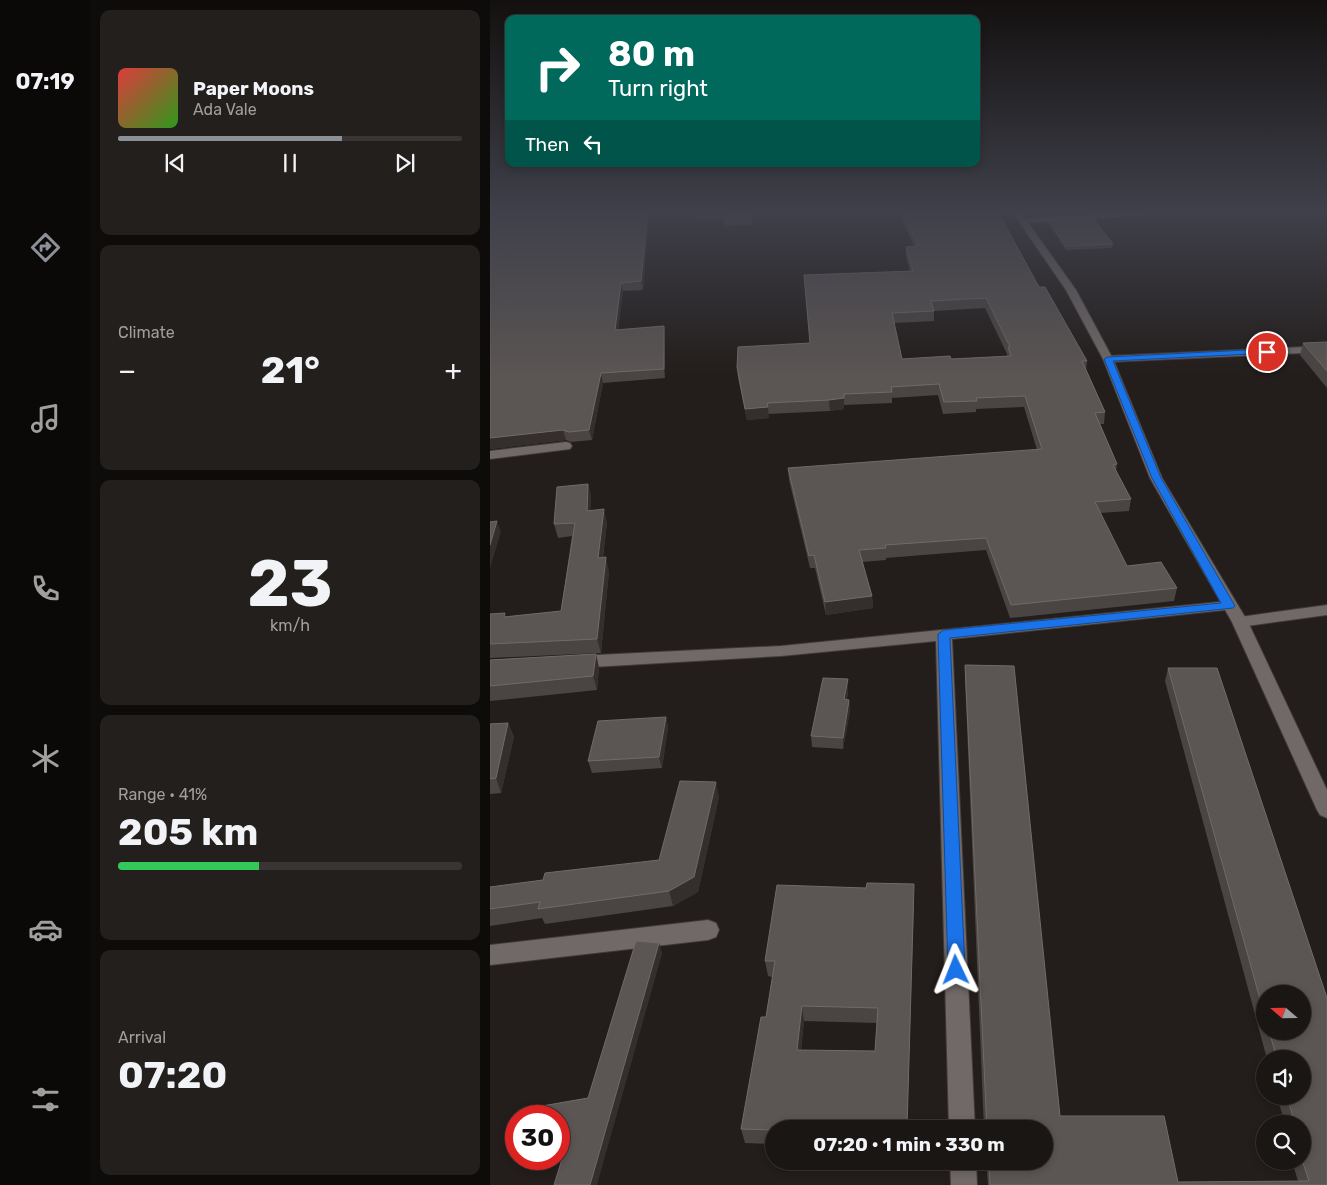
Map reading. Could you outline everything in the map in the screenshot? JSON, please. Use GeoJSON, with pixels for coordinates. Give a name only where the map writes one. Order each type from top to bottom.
{"type":"FeatureCollection","features":[{"type":"Feature","properties":{"kind":"street"},"geometry":{"type":"LineString","coordinates":[[1054,265],[1071,290],[1108,359],[1156,478],[1240,622],[1327,810]]}},
{"type":"Feature","properties":{"kind":"street"},"geometry":{"type":"LineString","coordinates":[[1108,359],[1327,349]]}},
{"type":"Feature","properties":{"kind":"street"},"geometry":{"type":"LineString","coordinates":[[490,454],[566,446]]}},
{"type":"Feature","properties":{"kind":"street"},"geometry":{"type":"LineString","coordinates":[[562,662],[781,651],[1229,606]]}},
{"type":"Feature","properties":{"kind":"street"},"geometry":{"type":"LineString","coordinates":[[1240,622],[1327,610]]}},
{"type":"Feature","properties":{"kind":"street"},"geometry":{"type":"LineString","coordinates":[[944,634],[962,1120]]}},
{"type":"Feature","properties":{"kind":"street"},"geometry":{"type":"LineString","coordinates":[[490,955],[708,930]]}},
{"type":"Feature","properties":{"kind":"street"},"geometry":{"type":"LineString","coordinates":[[963,1170],[964,1185]]}},
{"type":"Feature","properties":{"kind":"building"},"geometry":{"type":"Polygon","coordinates":[[[490,265],[643,265],[641,281],[621,283],[615,330],[664,326],[664,369],[601,373],[589,430],[569,432],[563,430],[490,438],[490,265]]]}},
{"type":"Feature","properties":{"kind":"building"},"geometry":{"type":"Polygon","coordinates":[[[911,265],[1027,265],[1039,287],[1045,287],[1087,361],[1082,361],[1105,412],[1095,413],[1117,464],[1113,465],[1131,499],[1095,502],[1127,566],[1161,562],[1177,588],[1011,605],[986,538],[885,545],[886,548],[859,550],[872,596],[825,602],[814,555],[809,556],[788,468],[1042,449],[1025,396],[976,398],[977,401],[944,402],[939,384],[891,387],[892,392],[844,394],[844,398],[767,403],[768,407],[745,409],[737,367],[738,347],[810,343],[804,275],[913,271],[911,265]],[[986,298],[931,301],[934,311],[892,313],[902,359],[950,356],[951,359],[1011,356],[1008,347],[1010,347],[986,298]]]}},
{"type":"Feature","properties":{"kind":"building"},"geometry":{"type":"Polygon","coordinates":[[[1327,342],[1327,371],[1303,343],[1327,342]]]}},
{"type":"Feature","properties":{"kind":"building"},"geometry":{"type":"Polygon","coordinates":[[[588,484],[587,511],[604,509],[598,558],[606,557],[597,639],[490,644],[490,614],[505,613],[504,617],[561,611],[575,523],[554,524],[557,487],[588,484]]]}},
{"type":"Feature","properties":{"kind":"building"},"geometry":{"type":"Polygon","coordinates":[[[497,521],[490,545],[490,522],[497,521]]]}},
{"type":"Feature","properties":{"kind":"building"},"geometry":{"type":"Polygon","coordinates":[[[596,654],[593,676],[490,686],[490,660],[596,654]]]}},
{"type":"Feature","properties":{"kind":"building"},"geometry":{"type":"Polygon","coordinates":[[[965,665],[1014,666],[1060,1116],[1164,1116],[1178,1182],[1309,1181],[1305,1170],[1311,1170],[1311,1115],[1292,1115],[1290,1105],[1311,1105],[1311,1050],[1274,1050],[1272,1040],[1311,1040],[1311,985],[1256,985],[1168,668],[1217,668],[1327,998],[1327,1185],[990,1185],[989,1170],[1053,1170],[1053,1120],[987,1120],[965,665]]]}},
{"type":"Feature","properties":{"kind":"building"},"geometry":{"type":"Polygon","coordinates":[[[823,678],[848,679],[844,699],[849,700],[843,738],[811,736],[823,678]]]}},
{"type":"Feature","properties":{"kind":"building"},"geometry":{"type":"Polygon","coordinates":[[[666,717],[659,757],[588,761],[598,721],[666,717]]]}},
{"type":"Feature","properties":{"kind":"building"},"geometry":{"type":"Polygon","coordinates":[[[508,723],[496,778],[490,779],[490,724],[508,723]]]}},
{"type":"Feature","properties":{"kind":"building"},"geometry":{"type":"Polygon","coordinates":[[[680,781],[716,782],[694,877],[669,891],[538,909],[540,902],[490,909],[490,887],[543,880],[545,873],[659,860],[680,781]]]}},
{"type":"Feature","properties":{"kind":"building"},"geometry":{"type":"Polygon","coordinates":[[[867,883],[914,884],[907,1120],[765,1120],[765,1130],[741,1129],[761,1017],[766,1017],[775,961],[765,961],[777,885],[866,888],[867,883]],[[802,1006],[797,1050],[875,1051],[878,1008],[802,1006]]]}},
{"type":"Feature","properties":{"kind":"building"},"geometry":{"type":"Polygon","coordinates":[[[636,941],[659,943],[590,1185],[554,1185],[559,1170],[570,1170],[570,1105],[548,1105],[588,1098],[636,941]]]}},
{"type":"Feature","properties":{"kind":"route"},"geometry":{"type":"LineString","coordinates":[[956,970],[944,634],[1229,606],[1156,478],[1132,423],[1108,359],[1267,352]]}}]}
